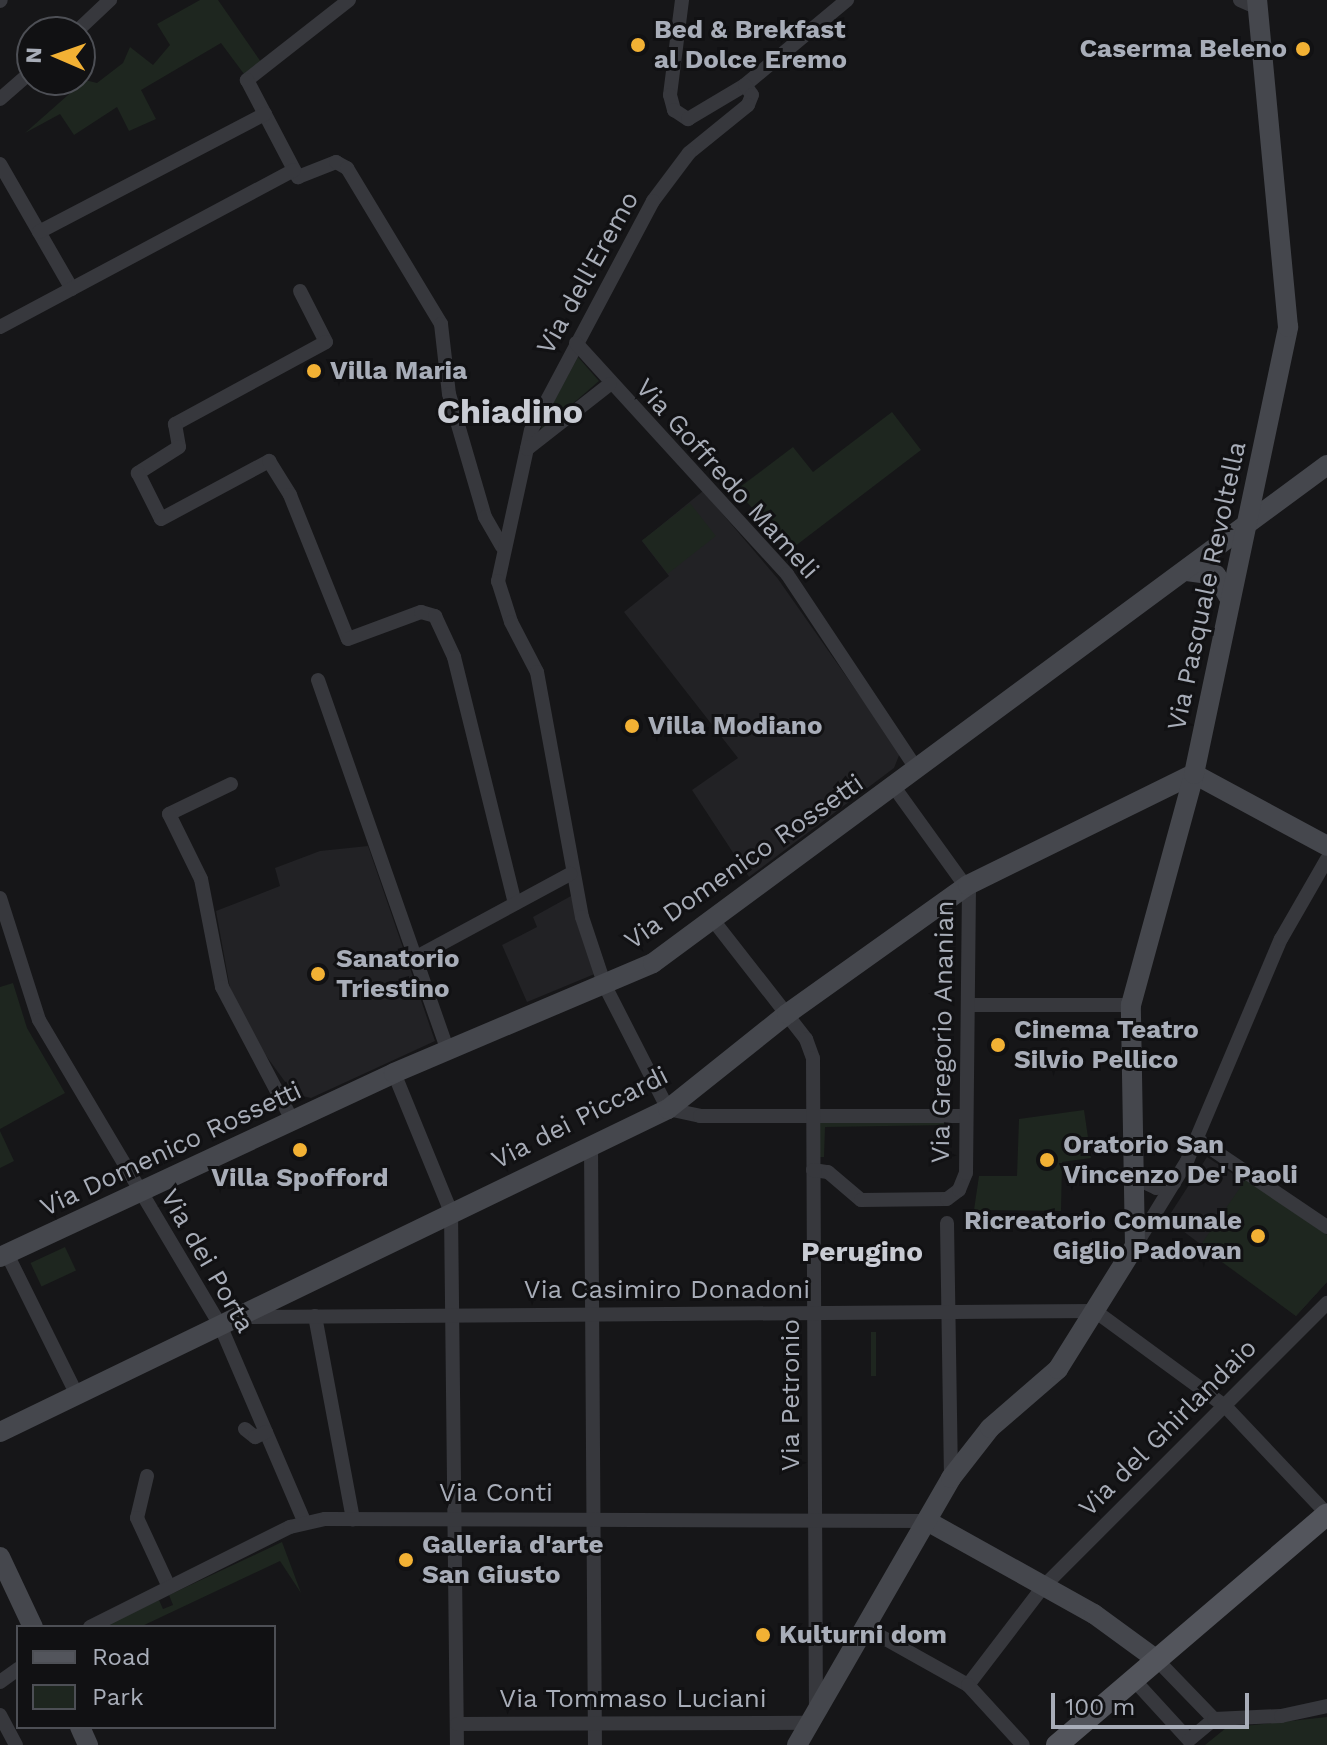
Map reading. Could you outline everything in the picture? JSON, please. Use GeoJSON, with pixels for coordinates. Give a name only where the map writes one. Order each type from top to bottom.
{"type":"FeatureCollection","features":[{"type":"Feature","properties":{"kind":"main road","name":"Via Pasquale Revoltella"},"geometry":{"type":"LineString","coordinates":[[1135,1246],[1131,1005],[1194,774],[1241,531],[1282,372],[1288,327],[1251,3]]}},
{"type":"Feature","properties":{"kind":"main road","name":"Via Domenico Rossetti"},"geometry":{"type":"LineString","coordinates":[[4,1256],[447,1049],[605,986],[653,963],[1327,465]]}},
{"type":"Feature","properties":{"kind":"main road"},"geometry":{"type":"LineString","coordinates":[[1187,571],[1216,575],[1228,596]]}},
{"type":"Feature","properties":{"kind":"main road"},"geometry":{"type":"LineString","coordinates":[[1194,774],[1327,846]]}},
{"type":"Feature","properties":{"kind":"main road","name":"Via dei Piccardi"},"geometry":{"type":"LineString","coordinates":[[0,1432],[668,1109],[787,1014],[968,885],[1194,774]]}},
{"type":"Feature","properties":{"kind":"main road"},"geometry":{"type":"LineString","coordinates":[[797,1745],[951,1478],[990,1428],[1058,1369],[1135,1246]]}},
{"type":"Feature","properties":{"kind":"main road"},"geometry":{"type":"LineString","coordinates":[[1057,1745],[1327,1514]]}},
{"type":"Feature","properties":{"kind":"main road"},"geometry":{"type":"LineString","coordinates":[[927,1521],[1118,1629],[1157,1660]]}},
{"type":"Feature","properties":{"kind":"main road"},"geometry":{"type":"LineString","coordinates":[[0,1557],[32,1625]]}},
{"type":"Feature","properties":{"kind":"street"},"geometry":{"type":"LineString","coordinates":[[93,16],[110,0]]}},
{"type":"Feature","properties":{"kind":"street"},"geometry":{"type":"LineString","coordinates":[[349,0],[247,80],[294,170],[302,179],[336,162],[347,168],[441,324],[449,394],[485,517],[502,547]]}},
{"type":"Feature","properties":{"kind":"street"},"geometry":{"type":"LineString","coordinates":[[682,0],[670,95],[674,110],[688,119],[699,116],[745,85],[847,0]]}},
{"type":"Feature","properties":{"kind":"street"},"geometry":{"type":"LineString","coordinates":[[0,99],[16,85]]}},
{"type":"Feature","properties":{"kind":"street","name":"Via dell'Eremo"},"geometry":{"type":"LineString","coordinates":[[668,1109],[605,986],[570,874],[561,784],[537,672],[511,622],[498,581],[502,547],[523,486],[526,450],[576,343],[676,167],[748,105],[752,95],[745,85]]}},
{"type":"Feature","properties":{"kind":"street"},"geometry":{"type":"LineString","coordinates":[[39,232],[265,114]]}},
{"type":"Feature","properties":{"kind":"street"},"geometry":{"type":"LineString","coordinates":[[0,164],[72,289]]}},
{"type":"Feature","properties":{"kind":"street"},"geometry":{"type":"LineString","coordinates":[[0,327],[294,170]]}},
{"type":"Feature","properties":{"kind":"street"},"geometry":{"type":"LineString","coordinates":[[300,291],[326,342],[175,424],[179,447],[138,473],[161,519],[269,461],[290,495],[348,639],[421,612],[435,616],[454,657],[515,904]]}},
{"type":"Feature","properties":{"kind":"street","name":"Via Goffredo Mameli"},"geometry":{"type":"LineString","coordinates":[[576,343],[610,384],[787,574],[917,770]]}},
{"type":"Feature","properties":{"kind":"street"},"geometry":{"type":"LineString","coordinates":[[526,450],[610,384]]}},
{"type":"Feature","properties":{"kind":"street"},"geometry":{"type":"LineString","coordinates":[[318,680],[447,1049]]}},
{"type":"Feature","properties":{"kind":"street"},"geometry":{"type":"LineString","coordinates":[[231,784],[169,814],[201,879],[222,987],[292,1120]]}},
{"type":"Feature","properties":{"kind":"street","name":"Via Gregorio Ananian"},"geometry":{"type":"LineString","coordinates":[[813,1170],[828,1172],[861,1200],[947,1199],[959,1190],[966,1173],[968,885],[894,787]]}},
{"type":"Feature","properties":{"kind":"street"},"geometry":{"type":"LineString","coordinates":[[1135,1246],[1197,1139],[1281,939],[1327,859]]}},
{"type":"Feature","properties":{"kind":"street"},"geometry":{"type":"LineString","coordinates":[[413,959],[570,874]]}},
{"type":"Feature","properties":{"kind":"street","name":"Via dei Porta"},"geometry":{"type":"LineString","coordinates":[[0,898],[39,1020],[220,1325],[305,1523]]}},
{"type":"Feature","properties":{"kind":"street","name":"Via Petronio"},"geometry":{"type":"LineString","coordinates":[[713,920],[811,1046],[815,1313],[812,1718]]}},
{"type":"Feature","properties":{"kind":"street"},"geometry":{"type":"LineString","coordinates":[[969,1005],[1131,1005]]}},
{"type":"Feature","properties":{"kind":"street"},"geometry":{"type":"LineString","coordinates":[[394,1073],[451,1212],[457,1745]]}},
{"type":"Feature","properties":{"kind":"street"},"geometry":{"type":"LineString","coordinates":[[668,1109],[700,1116],[966,1116]]}},
{"type":"Feature","properties":{"kind":"street"},"geometry":{"type":"LineString","coordinates":[[1197,1139],[1327,1227]]}},
{"type":"Feature","properties":{"kind":"street"},"geometry":{"type":"LineString","coordinates":[[591,1146],[595,1745]]}},
{"type":"Feature","properties":{"kind":"street"},"geometry":{"type":"LineString","coordinates":[[1135,1178],[1156,1188],[1174,1183]]}},
{"type":"Feature","properties":{"kind":"street"},"geometry":{"type":"LineString","coordinates":[[947,1223],[951,1478]]}},
{"type":"Feature","properties":{"kind":"street"},"geometry":{"type":"LineString","coordinates":[[4,1256],[77,1395]]}},
{"type":"Feature","properties":{"kind":"street","name":"Via del Ghirlandaio"},"geometry":{"type":"LineString","coordinates":[[968,1685],[1043,1587],[1327,1303]]}},
{"type":"Feature","properties":{"kind":"street"},"geometry":{"type":"LineString","coordinates":[[1095,1311],[1225,1406],[1327,1514]]}},
{"type":"Feature","properties":{"kind":"street","name":"Via Casimiro Donadoni"},"geometry":{"type":"LineString","coordinates":[[240,1317],[1095,1311]]}},
{"type":"Feature","properties":{"kind":"street"},"geometry":{"type":"LineString","coordinates":[[315,1316],[353,1519]]}},
{"type":"Feature","properties":{"kind":"street"},"geometry":{"type":"LineString","coordinates":[[245,1429],[252,1437],[266,1432]]}},
{"type":"Feature","properties":{"kind":"street"},"geometry":{"type":"LineString","coordinates":[[147,1476],[137,1518],[169,1587]]}},
{"type":"Feature","properties":{"kind":"street","name":"Via Conti"},"geometry":{"type":"LineString","coordinates":[[94,1625],[305,1523],[353,1519],[815,1518],[927,1521]]}},
{"type":"Feature","properties":{"kind":"street"},"geometry":{"type":"LineString","coordinates":[[866,1628],[968,1685],[1023,1745]]}},
{"type":"Feature","properties":{"kind":"street"},"geometry":{"type":"LineString","coordinates":[[1157,1660],[1214,1719]]}},
{"type":"Feature","properties":{"kind":"street"},"geometry":{"type":"LineString","coordinates":[[1134,1680],[1189,1743],[1214,1719],[1281,1716],[1327,1706]]}},
{"type":"Feature","properties":{"kind":"street"},"geometry":{"type":"LineString","coordinates":[[0,1715],[16,1745]]}},
{"type":"Feature","properties":{"kind":"street","name":"Via Tommaso Luciani"},"geometry":{"type":"LineString","coordinates":[[457,1724],[812,1718]]}},
{"type":"Feature","properties":{"kind":"shaded area"},"geometry":{"type":"Polygon","coordinates":[[[703,491],[778,579],[900,753],[894,768],[749,877],[692,790],[738,758],[624,612],[669,576],[642,541],[703,491]]]}},
{"type":"Feature","properties":{"kind":"shaded area","name":"Sanatorio Triestino"},"geometry":{"type":"Polygon","coordinates":[[[368,846],[435,1041],[311,1098],[294,1094],[256,1042],[230,988],[216,911],[280,886],[275,868],[320,851],[368,846]]]}},
{"type":"Feature","properties":{"kind":"shaded area"},"geometry":{"type":"Polygon","coordinates":[[[571,896],[597,973],[527,1002],[502,945],[537,927],[533,917],[571,896]]]}},
{"type":"Feature","properties":{"kind":"shaded area","name":"Ricreatorio Comunale Giglio Padovan"},"geometry":{"type":"Polygon","coordinates":[[[1207,1157],[1327,1235],[1327,1282],[1296,1316],[1167,1219],[1207,1157]]]}},
{"type":"Feature","properties":{"kind":"green space"},"geometry":{"type":"Polygon","coordinates":[[[200,0],[218,0],[261,62],[244,74],[221,43],[141,90],[156,119],[129,131],[117,107],[74,135],[60,114],[25,133],[67,96],[96,96],[96,83],[123,63],[130,47],[153,65],[170,45],[157,24],[200,0]]]}},
{"type":"Feature","properties":{"kind":"green space"},"geometry":{"type":"Polygon","coordinates":[[[578,357],[599,381],[540,432],[544,419],[578,357]]]}},
{"type":"Feature","properties":{"kind":"green space"},"geometry":{"type":"Polygon","coordinates":[[[892,412],[921,450],[790,550],[736,490],[793,447],[813,472],[892,412]]]}},
{"type":"Feature","properties":{"kind":"green space"},"geometry":{"type":"Polygon","coordinates":[[[690,503],[716,536],[668,574],[642,541],[690,503]]]}},
{"type":"Feature","properties":{"kind":"green space"},"geometry":{"type":"Polygon","coordinates":[[[13,983],[27,1028],[65,1093],[0,1129],[0,987],[13,983]]]}},
{"type":"Feature","properties":{"kind":"green space","name":"Oratorio San Vincenzo De' Paoli"},"geometry":{"type":"Polygon","coordinates":[[[1084,1110],[1091,1158],[1062,1162],[1061,1211],[974,1210],[979,1176],[1017,1176],[1019,1119],[1084,1110]]]}},
{"type":"Feature","properties":{"kind":"green space"},"geometry":{"type":"Polygon","coordinates":[[[819,1121],[947,1121],[947,1125],[825,1127],[824,1157],[818,1157],[819,1121]]]}},
{"type":"Feature","properties":{"kind":"green space"},"geometry":{"type":"Polygon","coordinates":[[[0,1131],[14,1161],[0,1168],[0,1131]]]}},
{"type":"Feature","properties":{"kind":"green space","name":"Ricreatorio Comunale Giglio Padovan"},"geometry":{"type":"Polygon","coordinates":[[[1246,1179],[1327,1235],[1327,1282],[1296,1316],[1200,1246],[1246,1179]]]}},
{"type":"Feature","properties":{"kind":"green space"},"geometry":{"type":"Polygon","coordinates":[[[65,1247],[76,1271],[42,1287],[31,1263],[65,1247]]]}},
{"type":"Feature","properties":{"kind":"green space"},"geometry":{"type":"Polygon","coordinates":[[[871,1332],[876,1332],[876,1376],[871,1376],[871,1332]]]}},
{"type":"Feature","properties":{"kind":"green space"},"geometry":{"type":"Polygon","coordinates":[[[282,1542],[301,1593],[280,1561],[144,1625],[107,1625],[159,1600],[163,1609],[173,1605],[169,1595],[282,1542]]]}},
{"type":"Feature","properties":{"kind":"green space"},"geometry":{"type":"Polygon","coordinates":[[[1327,1717],[1327,1745],[1205,1745],[1226,1728],[1327,1717]]]}},
{"type":"Feature","properties":{"kind":"place","name":"Bed & Brekfast al Dolce Eremo"},"geometry":{"type":"Point","coordinates":[638,45]}},
{"type":"Feature","properties":{"kind":"place","name":"Caserma Beleno"},"geometry":{"type":"Point","coordinates":[1303,49]}},
{"type":"Feature","properties":{"kind":"place","name":"Villa Maria"},"geometry":{"type":"Point","coordinates":[314,371]}},
{"type":"Feature","properties":{"kind":"place","name":"Villa Modiano"},"geometry":{"type":"Point","coordinates":[632,726]}},
{"type":"Feature","properties":{"kind":"place","name":"Sanatorio Triestino"},"geometry":{"type":"Point","coordinates":[318,974]}},
{"type":"Feature","properties":{"kind":"place","name":"Cinema Teatro Silvio Pellico"},"geometry":{"type":"Point","coordinates":[998,1045]}},
{"type":"Feature","properties":{"kind":"place","name":"Villa Spofford"},"geometry":{"type":"Point","coordinates":[300,1150]}},
{"type":"Feature","properties":{"kind":"place","name":"Oratorio San Vincenzo De' Paoli"},"geometry":{"type":"Point","coordinates":[1047,1160]}},
{"type":"Feature","properties":{"kind":"place","name":"Ricreatorio Comunale Giglio Padovan"},"geometry":{"type":"Point","coordinates":[1258,1236]}},
{"type":"Feature","properties":{"kind":"place","name":"Galleria d'arte San Giusto"},"geometry":{"type":"Point","coordinates":[406,1560]}},
{"type":"Feature","properties":{"kind":"place","name":"Kulturni dom"},"geometry":{"type":"Point","coordinates":[763,1635]}},
{"type":"Feature","properties":{"kind":"district","name":"Chiadino"},"geometry":{"type":"Point","coordinates":[510,412]}},
{"type":"Feature","properties":{"kind":"district","name":"Perugino"},"geometry":{"type":"Point","coordinates":[862,1252]}}]}
